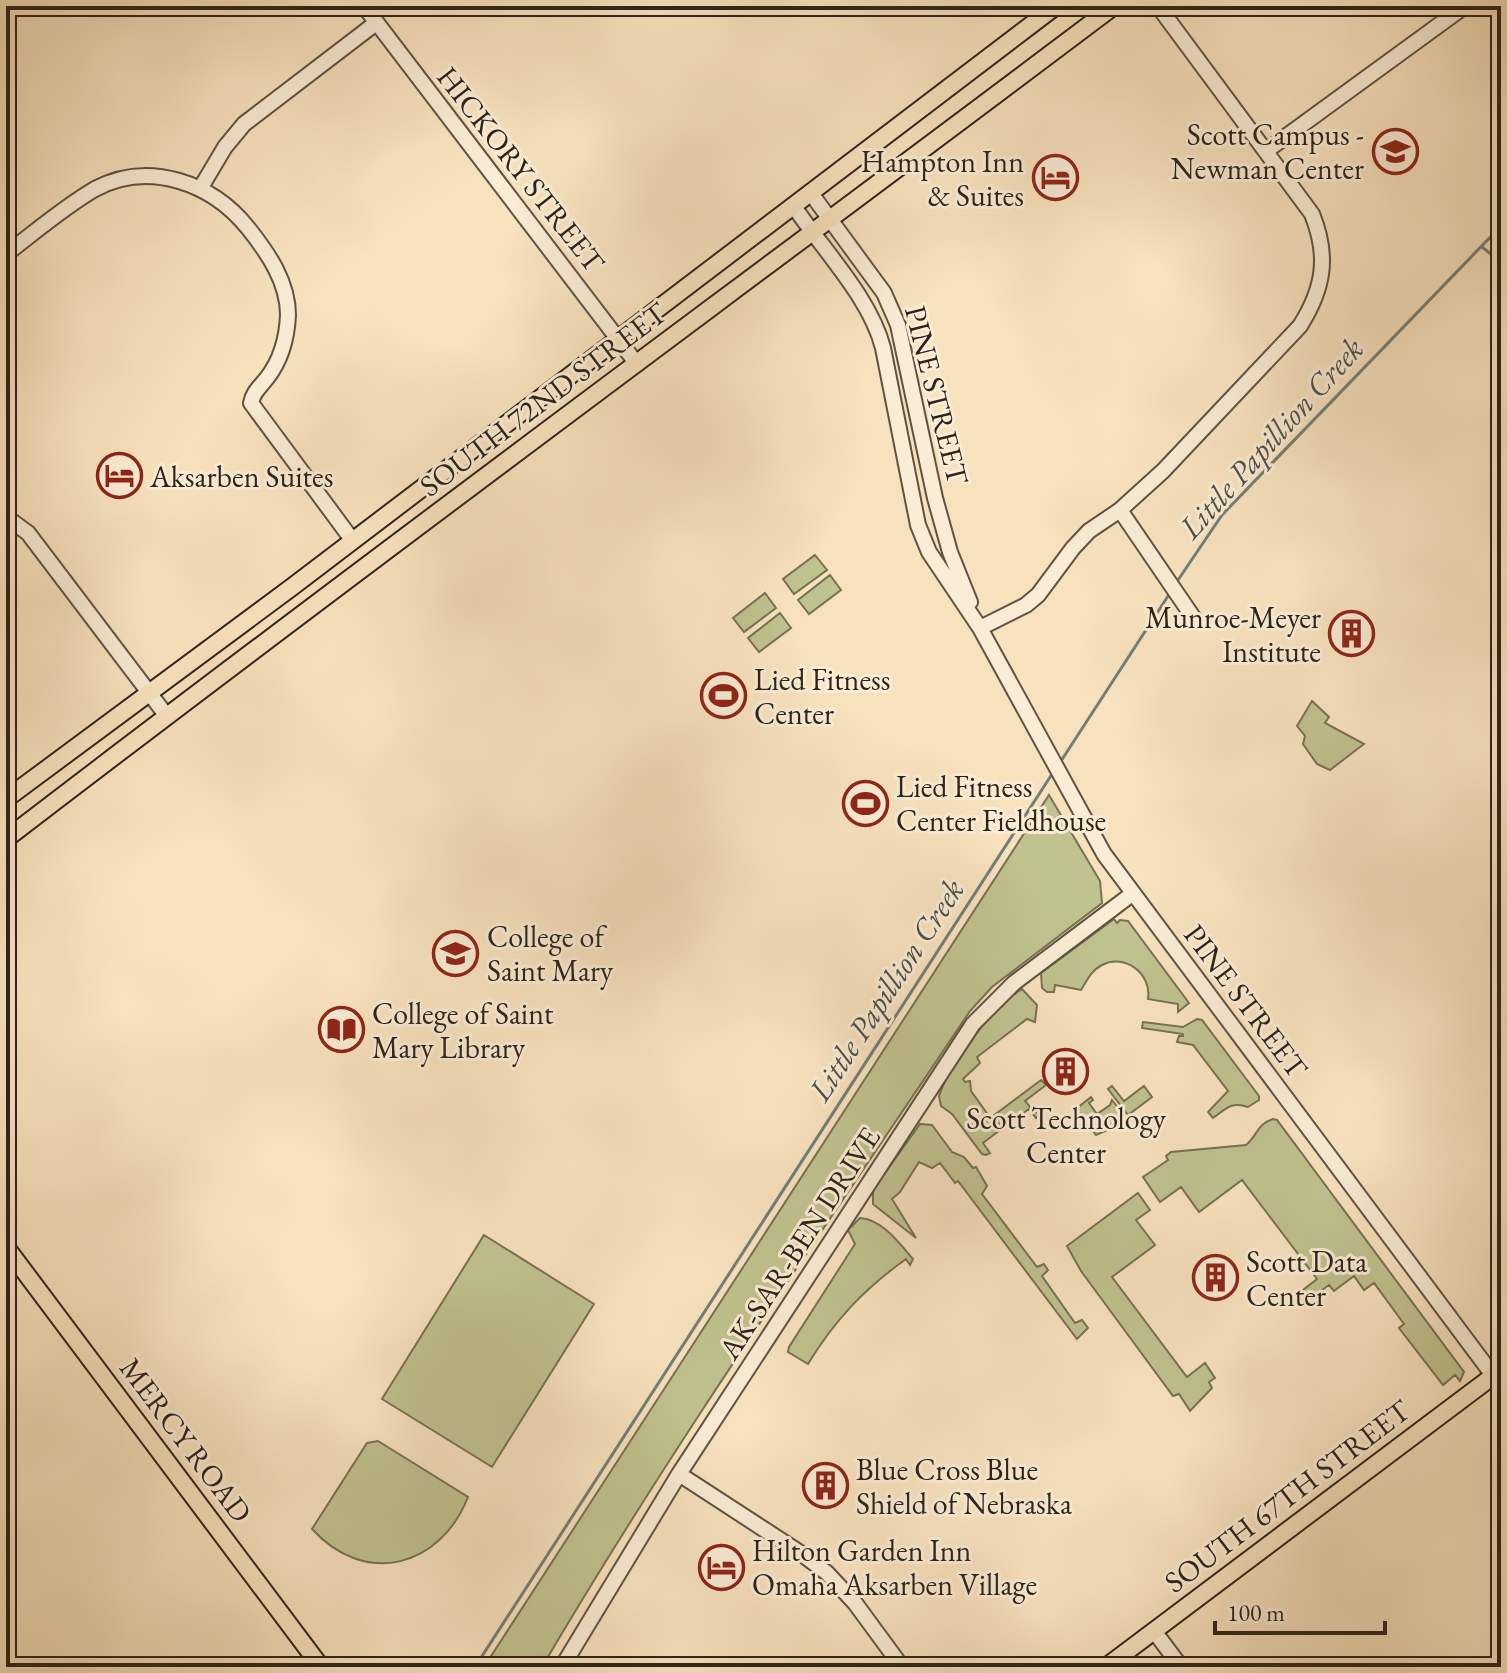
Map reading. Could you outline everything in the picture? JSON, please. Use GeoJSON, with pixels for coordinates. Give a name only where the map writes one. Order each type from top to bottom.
{"type":"FeatureCollection","features":[{"type":"Feature","properties":{"kind":"main road","name":"SOUTH 72ND STREET"},"geometry":{"type":"LineString","coordinates":[[6,799],[353,541],[617,337],[1056,6]]}},
{"type":"Feature","properties":{"kind":"main road","name":"SOUTH 72ND STREET"},"geometry":{"type":"LineString","coordinates":[[6,839],[166,715],[1114,6]]}},
{"type":"Feature","properties":{"kind":"main road","name":"MERCY ROAD"},"geometry":{"type":"LineString","coordinates":[[6,1247],[321,1667]]}},
{"type":"Feature","properties":{"kind":"main road","name":"SOUTH 67TH STREET"},"geometry":{"type":"LineString","coordinates":[[1106,1667],[1499,1377]]}},
{"type":"Feature","properties":{"kind":"street","name":"HICKORY STREET"},"geometry":{"type":"LineString","coordinates":[[364,6],[637,364]]}},
{"type":"Feature","properties":{"kind":"street"},"geometry":{"type":"LineString","coordinates":[[980,628],[1026,605],[1038,595],[1089,531],[1120,510],[1163,471],[1300,326],[1315,304],[1321,280],[1322,256],[1319,232],[1312,214],[1158,6]]}},
{"type":"Feature","properties":{"kind":"street"},"geometry":{"type":"LineString","coordinates":[[1266,151],[1465,6]]}},
{"type":"Feature","properties":{"kind":"street"},"geometry":{"type":"LineString","coordinates":[[200,189],[225,147],[244,124],[376,23]]}},
{"type":"Feature","properties":{"kind":"street"},"geometry":{"type":"LineString","coordinates":[[6,254],[106,184],[127,178],[154,176],[185,182],[212,194],[241,219],[268,256],[285,290],[288,311],[285,341],[276,364],[252,395],[253,408],[353,541]]}},
{"type":"Feature","properties":{"kind":"street","name":"PINE STREET"},"geometry":{"type":"LineString","coordinates":[[810,192],[880,288],[898,325],[938,508],[950,552],[980,628]]}},
{"type":"Feature","properties":{"kind":"street","name":"PINE STREET"},"geometry":{"type":"LineString","coordinates":[[793,205],[859,298],[877,329],[918,525],[929,552],[980,628],[1104,854],[1499,1377]]}},
{"type":"Feature","properties":{"kind":"street"},"geometry":{"type":"LineString","coordinates":[[1120,510],[1195,620]]}},
{"type":"Feature","properties":{"kind":"street"},"geometry":{"type":"LineString","coordinates":[[6,517],[28,533],[166,715]]}},
{"type":"Feature","properties":{"kind":"street","name":"AK-SAR-BEN DRIVE"},"geometry":{"type":"LineString","coordinates":[[562,1667],[679,1474],[973,1024],[1014,983],[1132,894]]}},
{"type":"Feature","properties":{"kind":"street"},"geometry":{"type":"LineString","coordinates":[[679,1474],[827,1573],[855,1603],[902,1667]]}},
{"type":"Feature","properties":{"kind":"street"},"geometry":{"type":"LineString","coordinates":[[1154,1631],[1181,1667]]}},
{"type":"Feature","properties":{"kind":"green space"},"geometry":{"type":"Polygon","coordinates":[[[815,555],[827,570],[794,594],[783,579],[815,555]]]}},
{"type":"Feature","properties":{"kind":"green space"},"geometry":{"type":"Polygon","coordinates":[[[830,575],[841,590],[809,614],[798,600],[830,575]]]}},
{"type":"Feature","properties":{"kind":"green space"},"geometry":{"type":"Polygon","coordinates":[[[765,593],[776,608],[744,632],[733,618],[765,593]]]}},
{"type":"Feature","properties":{"kind":"green space"},"geometry":{"type":"Polygon","coordinates":[[[780,613],[791,628],[759,652],[748,638],[780,613]]]}},
{"type":"Feature","properties":{"kind":"green space"},"geometry":{"type":"Polygon","coordinates":[[[1312,701],[1329,717],[1325,723],[1364,744],[1330,770],[1317,764],[1303,744],[1305,736],[1297,726],[1312,701]]]}},
{"type":"Feature","properties":{"kind":"green space"},"geometry":{"type":"Polygon","coordinates":[[[1049,795],[1100,881],[1102,903],[992,987],[970,1011],[697,1418],[542,1667],[484,1667],[1049,795]]]}},
{"type":"Feature","properties":{"kind":"green space"},"geometry":{"type":"Polygon","coordinates":[[[1114,919],[1117,923],[1120,920],[1128,921],[1189,1003],[1178,1012],[1178,1004],[1148,999],[1146,981],[1141,974],[1128,964],[1119,962],[1098,967],[1081,990],[1055,985],[1054,992],[1047,992],[1042,988],[1041,973],[1114,919]]]}},
{"type":"Feature","properties":{"kind":"green space"},"geometry":{"type":"Polygon","coordinates":[[[1022,989],[1037,1005],[1035,1022],[1027,1019],[977,1057],[980,1063],[963,1079],[970,1081],[971,1091],[989,1116],[980,1124],[991,1118],[1000,1130],[983,1143],[990,1153],[986,1155],[982,1154],[952,1114],[941,1106],[939,1096],[952,1068],[974,1037],[999,1008],[1022,989]]]}},
{"type":"Feature","properties":{"kind":"green space"},"geometry":{"type":"Polygon","coordinates":[[[1197,1019],[1202,1020],[1259,1100],[1248,1107],[1229,1107],[1213,1118],[1208,1112],[1228,1091],[1193,1045],[1177,1042],[1183,1034],[1142,1028],[1143,1022],[1183,1027],[1197,1019]]]}},
{"type":"Feature","properties":{"kind":"green space"},"geometry":{"type":"Polygon","coordinates":[[[1041,1080],[1046,1085],[1025,1101],[1035,1113],[1045,1106],[1047,1108],[1036,1118],[1029,1109],[1002,1128],[993,1116],[1041,1080]]]}},
{"type":"Feature","properties":{"kind":"green space"},"geometry":{"type":"Polygon","coordinates":[[[1112,1086],[1124,1101],[1144,1086],[1152,1097],[1128,1115],[1108,1089],[1112,1086]]]}},
{"type":"Feature","properties":{"kind":"green space"},"geometry":{"type":"Polygon","coordinates":[[[1091,1097],[1093,1100],[1089,1103],[1097,1114],[1112,1100],[1125,1117],[1096,1135],[1076,1109],[1091,1097]]]}},
{"type":"Feature","properties":{"kind":"green space"},"geometry":{"type":"Polygon","coordinates":[[[1277,1120],[1464,1372],[1460,1381],[1455,1375],[1443,1385],[1399,1328],[1404,1324],[1374,1283],[1364,1290],[1354,1276],[1334,1291],[1329,1285],[1304,1303],[1298,1294],[1317,1279],[1242,1180],[1199,1212],[1181,1187],[1160,1202],[1143,1177],[1168,1160],[1166,1156],[1171,1152],[1246,1145],[1264,1124],[1277,1120]]]}},
{"type":"Feature","properties":{"kind":"green space"},"geometry":{"type":"Polygon","coordinates":[[[920,1124],[932,1125],[952,1152],[964,1157],[973,1168],[976,1167],[987,1186],[982,1194],[1037,1267],[1044,1264],[1048,1270],[1042,1276],[1075,1323],[1082,1320],[1088,1328],[1077,1339],[958,1181],[955,1183],[940,1163],[932,1168],[919,1162],[892,1199],[916,1238],[873,1204],[873,1190],[920,1124]]]}},
{"type":"Feature","properties":{"kind":"green space"},"geometry":{"type":"Polygon","coordinates":[[[1138,1193],[1150,1210],[1136,1220],[1155,1245],[1112,1277],[1187,1377],[1205,1363],[1215,1378],[1209,1382],[1212,1388],[1190,1411],[1179,1394],[1173,1396],[1081,1271],[1067,1246],[1138,1193]]]}},
{"type":"Feature","properties":{"kind":"green space"},"geometry":{"type":"Polygon","coordinates":[[[860,1218],[883,1227],[913,1259],[910,1265],[906,1259],[863,1294],[828,1334],[808,1364],[788,1352],[789,1347],[855,1244],[848,1230],[860,1218]]]}},
{"type":"Feature","properties":{"kind":"green space"},"geometry":{"type":"Polygon","coordinates":[[[484,1235],[594,1304],[492,1467],[382,1399],[484,1235]]]}},
{"type":"Feature","properties":{"kind":"green space"},"geometry":{"type":"Polygon","coordinates":[[[378,1441],[468,1497],[455,1521],[439,1540],[420,1554],[399,1561],[377,1563],[355,1558],[333,1547],[312,1529],[367,1443],[378,1441]]]}},
{"type":"Feature","properties":{"kind":"waterway","name":"Little Papillion Creek"},"geometry":{"type":"LineString","coordinates":[[1176,583],[1222,515],[1501,226]]}},
{"type":"Feature","properties":{"kind":"waterway"},"geometry":{"type":"LineString","coordinates":[[1482,247],[1501,262]]}},
{"type":"Feature","properties":{"kind":"waterway","name":"Little Papillion Creek"},"geometry":{"type":"LineString","coordinates":[[1061,761],[1170,593]]}},
{"type":"Feature","properties":{"kind":"waterway","name":"Little Papillion Creek"},"geometry":{"type":"LineString","coordinates":[[475,1667],[1054,771]]}},
{"type":"Feature","properties":{"kind":"place","name":"Scott Campus - Newman Center"},"geometry":{"type":"Point","coordinates":[1395,151]}},
{"type":"Feature","properties":{"kind":"place","name":"Hampton Inn & Suites"},"geometry":{"type":"Point","coordinates":[1055,178]}},
{"type":"Feature","properties":{"kind":"place","name":"Aksarben Suites"},"geometry":{"type":"Point","coordinates":[119,476]}},
{"type":"Feature","properties":{"kind":"place","name":"Munroe-Meyer Institute"},"geometry":{"type":"Point","coordinates":[1352,634]}},
{"type":"Feature","properties":{"kind":"place","name":"Lied Fitness Center"},"geometry":{"type":"Point","coordinates":[723,696]}},
{"type":"Feature","properties":{"kind":"place","name":"Lied Fitness Center Fieldhouse"},"geometry":{"type":"Point","coordinates":[865,803]}},
{"type":"Feature","properties":{"kind":"place","name":"College of Saint Mary"},"geometry":{"type":"Point","coordinates":[456,953]}},
{"type":"Feature","properties":{"kind":"place","name":"College of Saint Mary Library"},"geometry":{"type":"Point","coordinates":[341,1030]}},
{"type":"Feature","properties":{"kind":"place","name":"Scott Technology Center"},"geometry":{"type":"Point","coordinates":[1066,1072]}},
{"type":"Feature","properties":{"kind":"place","name":"Scott Data Center"},"geometry":{"type":"Point","coordinates":[1215,1278]}},
{"type":"Feature","properties":{"kind":"place","name":"Blue Cross Blue Shield of Nebraska"},"geometry":{"type":"Point","coordinates":[825,1486]}},
{"type":"Feature","properties":{"kind":"place","name":"Hilton Garden Inn Omaha Aksarben Village"},"geometry":{"type":"Point","coordinates":[721,1567]}}]}
